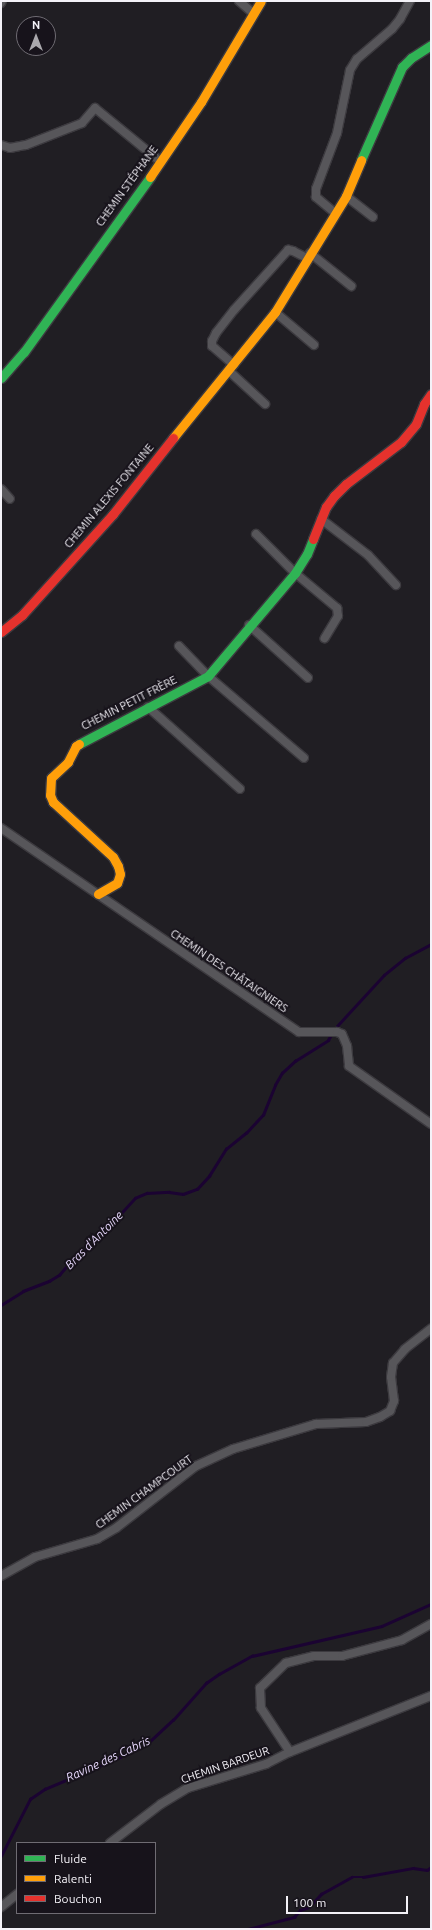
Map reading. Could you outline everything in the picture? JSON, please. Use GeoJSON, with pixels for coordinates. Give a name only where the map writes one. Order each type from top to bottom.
{"type":"FeatureCollection","features":[{"type":"Feature","properties":{"kind":"street"},"geometry":{"type":"LineString","coordinates":[[239,1],[253,13]]}},
{"type":"Feature","properties":{"kind":"street","name":"CHEMIN STÉPHANE"},"geometry":{"type":"LineString","coordinates":[[1,378],[24,352],[100,244],[161,162],[201,102],[261,1]]}},
{"type":"Feature","properties":{"kind":"street"},"geometry":{"type":"LineString","coordinates":[[335,213],[316,197],[316,189],[337,132],[350,70],[357,59],[392,29],[400,19],[410,1]]}},
{"type":"Feature","properties":{"kind":"street","name":"CHEMIN ALEXIS FONTAINE"},"geometry":{"type":"LineString","coordinates":[[1,632],[22,615],[113,514],[207,396],[232,368],[275,312],[346,196],[402,67],[411,58],[431,45]]}},
{"type":"Feature","properties":{"kind":"street"},"geometry":{"type":"LineString","coordinates":[[1,145],[10,148],[26,145],[82,123],[95,108],[161,162]]}},
{"type":"Feature","properties":{"kind":"street"},"geometry":{"type":"LineString","coordinates":[[346,196],[373,217]]}},
{"type":"Feature","properties":{"kind":"street"},"geometry":{"type":"LineString","coordinates":[[265,404],[212,346],[212,341],[216,333],[234,310],[288,250],[308,256],[351,286]]}},
{"type":"Feature","properties":{"kind":"street"},"geometry":{"type":"LineString","coordinates":[[275,312],[314,345]]}},
{"type":"Feature","properties":{"kind":"street","name":"CHEMIN PETIT FRÈRE"},"geometry":{"type":"LineString","coordinates":[[98,894],[117,883],[120,874],[118,866],[113,857],[53,802],[50,795],[51,778],[68,762],[76,746],[85,739],[208,676],[295,573],[306,554],[320,519],[330,502],[346,484],[401,442],[409,433],[431,394]]}},
{"type":"Feature","properties":{"kind":"street"},"geometry":{"type":"LineString","coordinates":[[1,489],[10,499]]}},
{"type":"Feature","properties":{"kind":"street"},"geometry":{"type":"LineString","coordinates":[[320,519],[368,555],[396,585]]}},
{"type":"Feature","properties":{"kind":"street"},"geometry":{"type":"LineString","coordinates":[[256,534],[295,573],[337,608],[338,616],[326,638]]}},
{"type":"Feature","properties":{"kind":"street"},"geometry":{"type":"LineString","coordinates":[[249,626],[308,678]]}},
{"type":"Feature","properties":{"kind":"street"},"geometry":{"type":"LineString","coordinates":[[179,646],[208,676],[304,758]]}},
{"type":"Feature","properties":{"kind":"street"},"geometry":{"type":"LineString","coordinates":[[148,707],[240,789]]}},
{"type":"Feature","properties":{"kind":"street","name":"CHEMIN DES CHÂTAIGNIERS"},"geometry":{"type":"LineString","coordinates":[[1,828],[299,1032],[337,1032],[342,1034],[347,1046],[349,1066],[431,1124]]}},
{"type":"Feature","properties":{"kind":"street","name":"CHEMIN CHAMPCOURT"},"geometry":{"type":"LineString","coordinates":[[1,1576],[35,1557],[97,1539],[116,1528],[196,1466],[232,1449],[316,1424],[366,1422],[380,1417],[390,1410],[394,1401],[391,1377],[393,1363],[405,1349],[431,1329]]}},
{"type":"Feature","properties":{"kind":"street","name":"CHEMIN BARDEUR"},"geometry":{"type":"LineString","coordinates":[[290,1752],[261,1708],[260,1688],[286,1663],[314,1656],[342,1656],[402,1640],[431,1624]]}},
{"type":"Feature","properties":{"kind":"street","name":"CHEMIN BARDEUR"},"geometry":{"type":"LineString","coordinates":[[111,1842],[161,1804],[188,1788],[266,1764],[290,1752],[431,1696]]}},
{"type":"Feature","properties":{"kind":"street"},"geometry":{"type":"LineString","coordinates":[[1,1907],[16,1895]]}},
{"type":"Feature","properties":{"kind":"waterway","name":"Bras d'Antoine"},"geometry":{"type":"LineString","coordinates":[[337,1026],[384,975],[405,958],[431,944]]}},
{"type":"Feature","properties":{"kind":"waterway","name":"Bras d'Antoine"},"geometry":{"type":"LineString","coordinates":[[1,1305],[23,1291],[49,1281],[59,1275],[72,1260],[93,1244],[135,1198],[147,1193],[169,1192],[183,1194],[197,1189],[209,1176],[226,1149],[246,1133],[263,1115],[275,1085],[282,1073],[295,1061],[328,1040],[331,1035]]}},
{"type":"Feature","properties":{"kind":"waterway","name":"Ravine des Cabris"},"geometry":{"type":"LineString","coordinates":[[1,1856],[30,1799],[45,1789],[127,1754],[148,1743],[173,1720],[206,1683],[219,1674],[252,1656],[382,1626],[431,1604]]}},
{"type":"Feature","properties":{"kind":"waterway"},"geometry":{"type":"LineString","coordinates":[[248,1929],[294,1917],[300,1910],[309,1907],[321,1894],[352,1877],[363,1877],[413,1868],[427,1870],[431,1867]]}},
{"type":"Feature","properties":{"kind":"traffic: fast"},"geometry":{"type":"LineString","coordinates":[[361,160],[402,67],[411,58],[431,45]]}},
{"type":"Feature","properties":{"kind":"traffic: fast"},"geometry":{"type":"LineString","coordinates":[[1,378],[24,352],[150,177]]}},
{"type":"Feature","properties":{"kind":"traffic: fast"},"geometry":{"type":"LineString","coordinates":[[79,744],[208,676],[295,573],[307,554],[313,539]]}},
{"type":"Feature","properties":{"kind":"traffic: slow"},"geometry":{"type":"LineString","coordinates":[[150,177],[201,102],[261,1]]}},
{"type":"Feature","properties":{"kind":"traffic: slow"},"geometry":{"type":"LineString","coordinates":[[173,438],[275,312],[346,196],[361,160]]}},
{"type":"Feature","properties":{"kind":"traffic: slow"},"geometry":{"type":"LineString","coordinates":[[79,744],[76,746],[68,762],[51,778],[50,795],[53,802],[113,857],[118,866],[120,874],[117,883],[98,894]]}},
{"type":"Feature","properties":{"kind":"traffic: jam"},"geometry":{"type":"LineString","coordinates":[[313,539],[326,507],[334,496],[346,484],[401,442],[416,424],[424,404],[431,394]]}},
{"type":"Feature","properties":{"kind":"traffic: jam"},"geometry":{"type":"LineString","coordinates":[[1,632],[22,615],[113,514],[173,438]]}}]}
